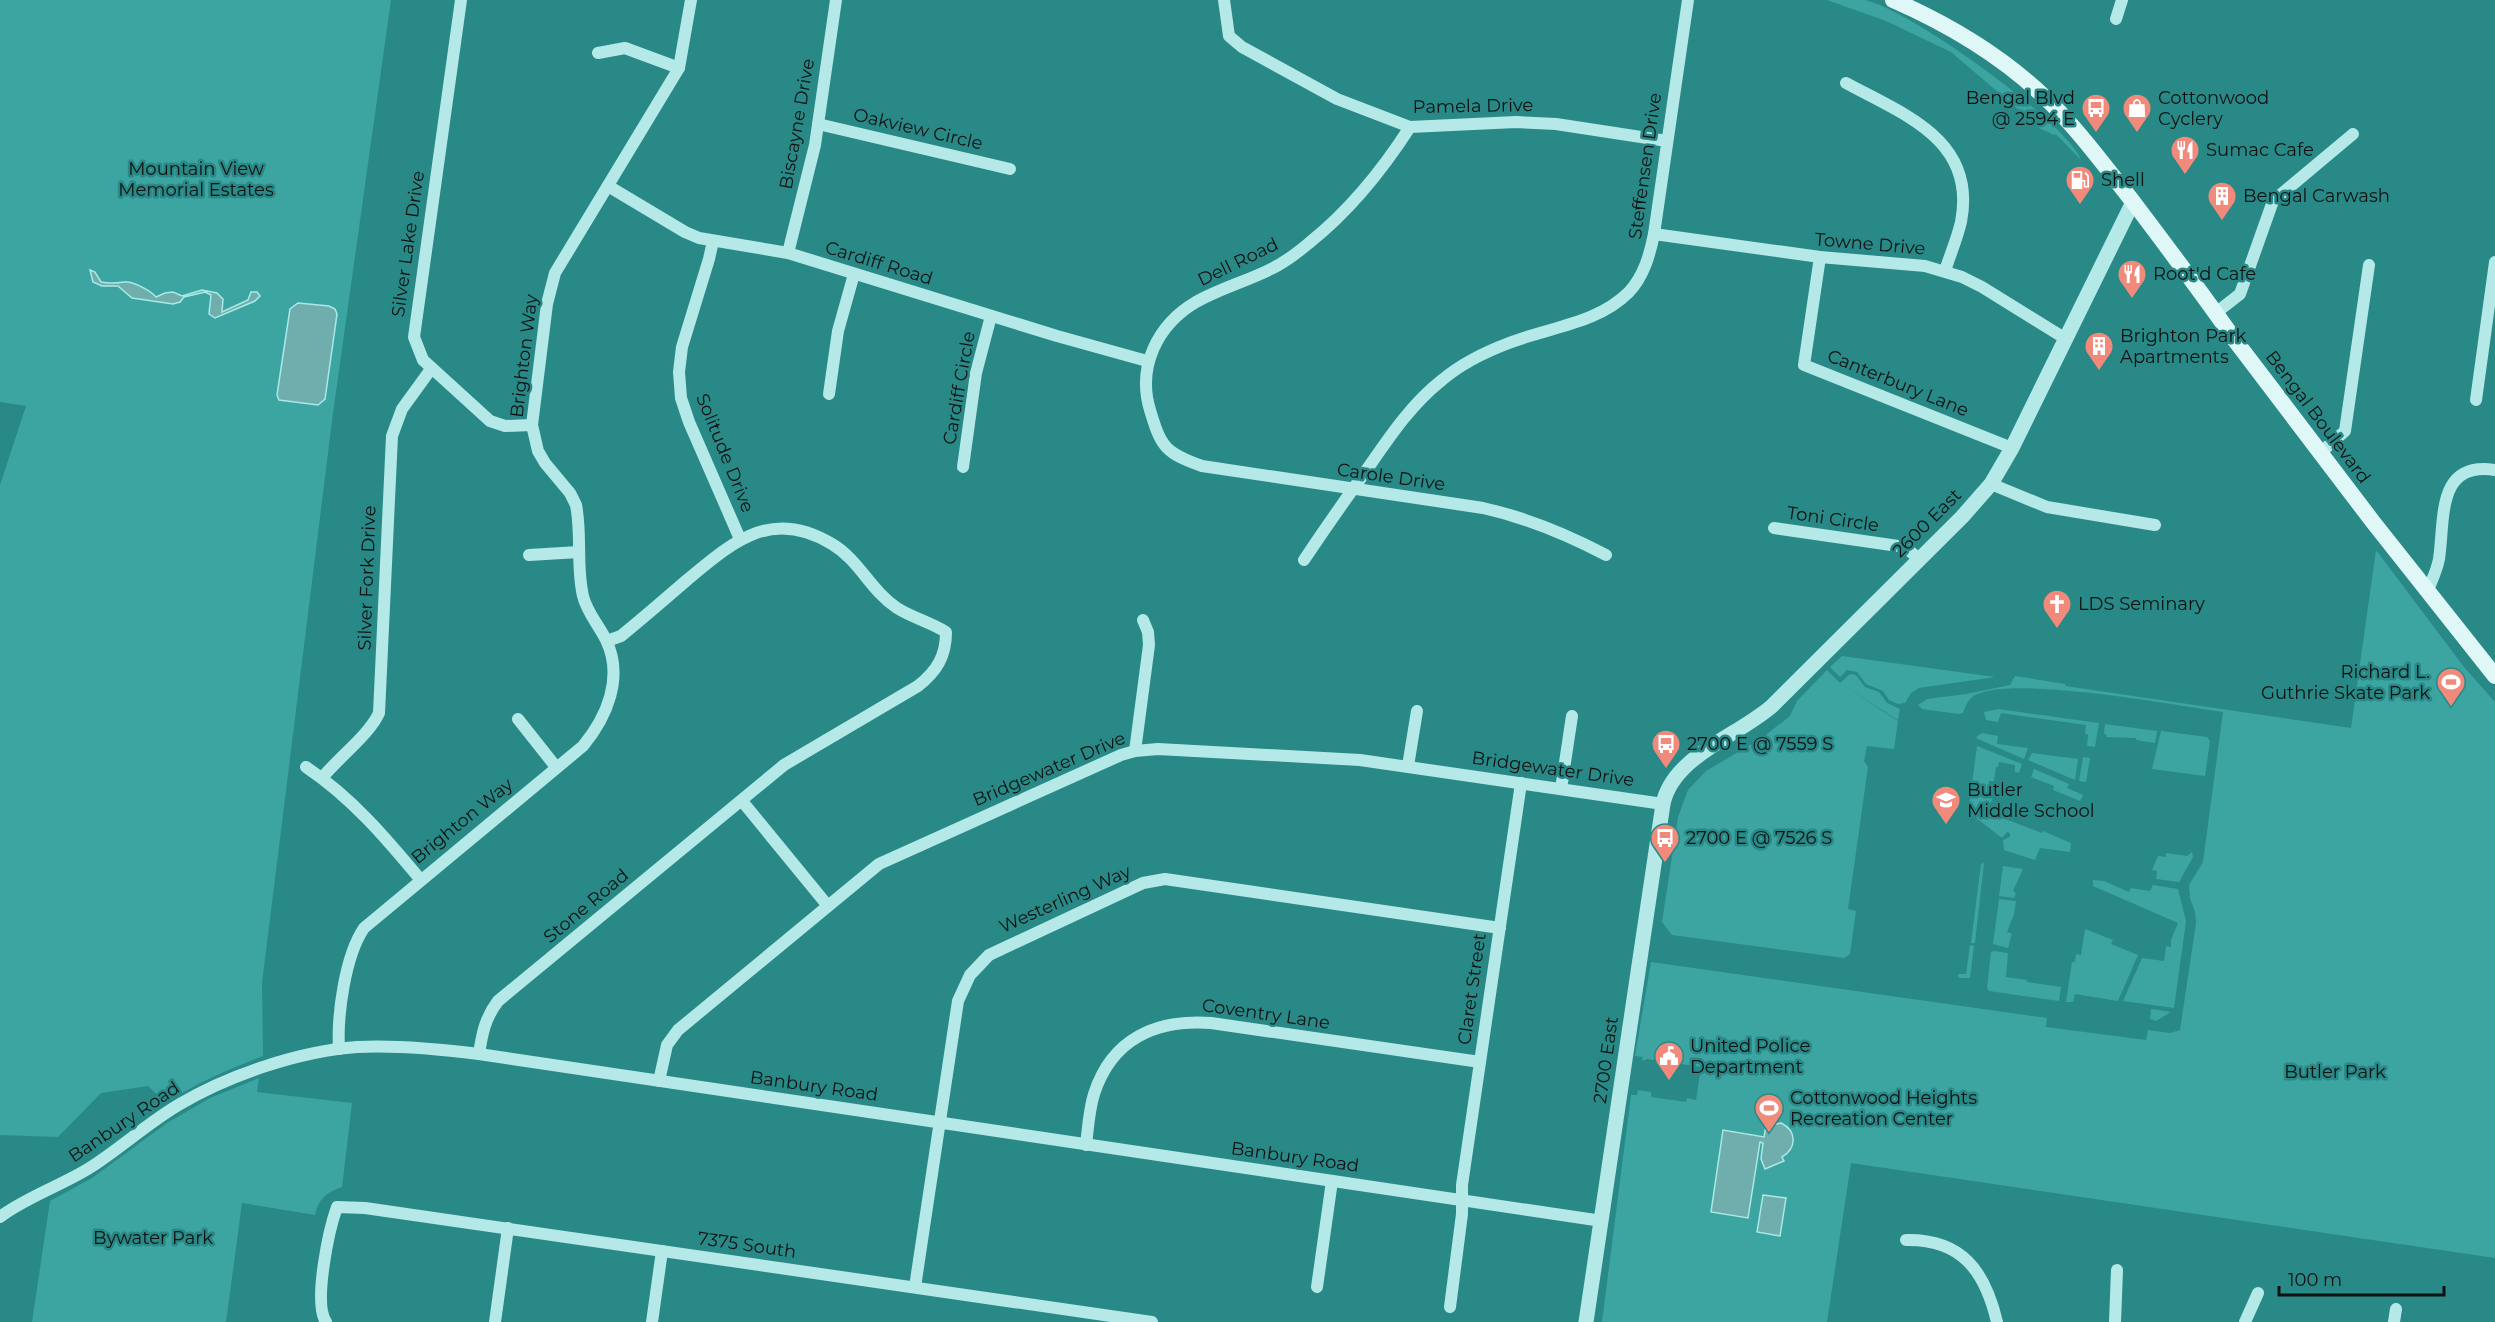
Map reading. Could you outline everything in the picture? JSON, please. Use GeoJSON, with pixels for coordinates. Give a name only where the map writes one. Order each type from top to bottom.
{"type":"FeatureCollection","features":[{"type":"Feature","properties":{"kind":"main road","name":"Bengal Boulevard"},"geometry":{"type":"LineString","coordinates":[[1893,0],[1960,33],[1998,58],[2029,83],[2071,124],[2217,312],[2234,339],[2320,453],[2495,676]]}},
{"type":"Feature","properties":{"kind":"street","name":"Silver Lake Drive"},"geometry":{"type":"LineString","coordinates":[[461,0],[414,337],[417,349],[431,369],[497,425],[532,425]]}},
{"type":"Feature","properties":{"kind":"street","name":"Brighton Way"},"geometry":{"type":"LineString","coordinates":[[339,1049],[338,1034],[348,963],[356,939],[373,918],[583,746],[598,728],[608,706],[613,684],[612,662],[607,641],[584,599],[576,505],[570,493],[538,451],[532,425],[550,289],[555,273],[679,68],[691,0]]}},
{"type":"Feature","properties":{"kind":"street","name":"Biscayne Drive"},"geometry":{"type":"LineString","coordinates":[[788,253],[810,170],[836,0]]}},
{"type":"Feature","properties":{"kind":"street","name":"Pamela Drive"},"geometry":{"type":"LineString","coordinates":[[1224,0],[1229,36],[1242,47],[1337,99],[1410,127],[1516,122],[1556,124],[1667,141]]}},
{"type":"Feature","properties":{"kind":"street","name":"Steffensen Drive"},"geometry":{"type":"LineString","coordinates":[[1304,560],[1391,433],[1442,380],[1474,358],[1508,343],[1576,323],[1607,309],[1629,291],[1642,274],[1654,234],[1688,0]]}},
{"type":"Feature","properties":{"kind":"street"},"geometry":{"type":"LineString","coordinates":[[2116,19],[2122,0]]}},
{"type":"Feature","properties":{"kind":"street"},"geometry":{"type":"LineString","coordinates":[[598,53],[624,48],[679,68]]}},
{"type":"Feature","properties":{"kind":"street"},"geometry":{"type":"LineString","coordinates":[[1846,83],[1919,122],[1941,141],[1956,165],[1962,183],[1963,203],[1960,224],[1945,271]]}},
{"type":"Feature","properties":{"kind":"street","name":"Oakview Circle"},"geometry":{"type":"LineString","coordinates":[[818,124],[1010,169]]}},
{"type":"Feature","properties":{"kind":"street","name":"Dell Road"},"geometry":{"type":"LineString","coordinates":[[1167,450],[1158,435],[1147,400],[1145,381],[1147,361],[1173,318],[1196,302],[1274,268],[1332,223],[1393,154],[1410,127]]}},
{"type":"Feature","properties":{"kind":"street"},"geometry":{"type":"LineString","coordinates":[[2217,312],[2240,294],[2273,201],[2353,134]]}},
{"type":"Feature","properties":{"kind":"street","name":"Cardiff Road"},"geometry":{"type":"LineString","coordinates":[[608,186],[685,232],[712,241],[788,253],[1147,361]]}},
{"type":"Feature","properties":{"kind":"street","name":"2600 East"},"geometry":{"type":"LineString","coordinates":[[1664,804],[1668,788],[1686,765],[1749,725],[1772,706],[1962,518],[1991,484],[2012,448],[2133,202]]}},
{"type":"Feature","properties":{"kind":"street","name":"Towne Drive"},"geometry":{"type":"LineString","coordinates":[[1654,234],[1820,257],[1894,262],[1945,271],[1982,287],[2066,339]]}},
{"type":"Feature","properties":{"kind":"street","name":"Solitude Drive"},"geometry":{"type":"LineString","coordinates":[[712,241],[709,259],[682,346],[679,372],[681,398],[740,539]]}},
{"type":"Feature","properties":{"kind":"street","name":"Canterbury Lane"},"geometry":{"type":"LineString","coordinates":[[1820,257],[1804,365],[2012,448]]}},
{"type":"Feature","properties":{"kind":"street"},"geometry":{"type":"LineString","coordinates":[[2476,400],[2489,345],[2495,262]]}},
{"type":"Feature","properties":{"kind":"street"},"geometry":{"type":"LineString","coordinates":[[2320,453],[2345,430],[2369,265]]}},
{"type":"Feature","properties":{"kind":"street"},"geometry":{"type":"LineString","coordinates":[[829,394],[838,331],[854,274]]}},
{"type":"Feature","properties":{"kind":"street","name":"Cardiff Circle"},"geometry":{"type":"LineString","coordinates":[[963,467],[976,373],[991,315]]}},
{"type":"Feature","properties":{"kind":"street","name":"Silver Fork Drive"},"geometry":{"type":"LineString","coordinates":[[322,778],[337,760],[370,729],[379,713],[392,436],[402,409],[431,369]]}},
{"type":"Feature","properties":{"kind":"street","name":"Carole Drive"},"geometry":{"type":"LineString","coordinates":[[1167,450],[1183,460],[1202,466],[1484,508],[1516,515],[1547,526],[1606,555]]}},
{"type":"Feature","properties":{"kind":"street"},"geometry":{"type":"LineString","coordinates":[[2428,590],[2438,561],[2447,498],[2453,482],[2463,472],[2472,469],[2495,470]]}},
{"type":"Feature","properties":{"kind":"street"},"geometry":{"type":"LineString","coordinates":[[1991,484],[2047,507],[2155,525]]}},
{"type":"Feature","properties":{"kind":"street","name":"Toni Circle"},"geometry":{"type":"LineString","coordinates":[[1774,528],[1905,547],[1919,559]]}},
{"type":"Feature","properties":{"kind":"street","name":"Stone Road"},"geometry":{"type":"LineString","coordinates":[[479,1054],[484,1026],[489,1013],[498,1001],[799,755],[918,686],[932,675],[944,653],[946,632],[896,607],[879,593],[850,559],[835,546],[818,537],[786,529],[770,530],[740,539]]}},
{"type":"Feature","properties":{"kind":"street"},"geometry":{"type":"LineString","coordinates":[[607,641],[621,636],[728,546],[740,539]]}},
{"type":"Feature","properties":{"kind":"street"},"geometry":{"type":"LineString","coordinates":[[529,555],[579,552]]}},
{"type":"Feature","properties":{"kind":"street"},"geometry":{"type":"LineString","coordinates":[[1135,751],[1149,645],[1148,632],[1143,620]]}},
{"type":"Feature","properties":{"kind":"street"},"geometry":{"type":"LineString","coordinates":[[1408,766],[1417,711]]}},
{"type":"Feature","properties":{"kind":"street"},"geometry":{"type":"LineString","coordinates":[[1561,789],[1572,716]]}},
{"type":"Feature","properties":{"kind":"street"},"geometry":{"type":"LineString","coordinates":[[518,719],[556,767]]}},
{"type":"Feature","properties":{"kind":"street","name":"Bridgewater Drive"},"geometry":{"type":"LineString","coordinates":[[659,1081],[663,1055],[672,1037],[869,872],[890,858],[1135,751],[1158,749],[1324,757],[1408,766],[1664,804]]}},
{"type":"Feature","properties":{"kind":"street"},"geometry":{"type":"LineString","coordinates":[[306,767],[343,794],[373,823],[420,879]]}},
{"type":"Feature","properties":{"kind":"street","name":"Claret Street"},"geometry":{"type":"LineString","coordinates":[[1449,1307],[1462,1214],[1462,1185],[1521,783]]}},
{"type":"Feature","properties":{"kind":"street"},"geometry":{"type":"LineString","coordinates":[[742,801],[828,906]]}},
{"type":"Feature","properties":{"kind":"street","name":"2700 East"},"geometry":{"type":"LineString","coordinates":[[1586,1322],[1664,804]]}},
{"type":"Feature","properties":{"kind":"street","name":"Westerling Way"},"geometry":{"type":"LineString","coordinates":[[915,1287],[958,1001],[978,964],[1002,948],[1154,880],[1175,880],[1500,928]]}},
{"type":"Feature","properties":{"kind":"street","name":"Coventry Lane"},"geometry":{"type":"LineString","coordinates":[[1086,1144],[1094,1096],[1106,1068],[1126,1045],[1141,1034],[1174,1022],[1211,1023],[1480,1062]]}},
{"type":"Feature","properties":{"kind":"street","name":"Banbury Road"},"geometry":{"type":"LineString","coordinates":[[0,1217],[53,1190],[105,1158],[149,1125],[191,1098],[221,1084],[272,1064],[339,1049],[396,1047],[479,1054],[1602,1221]]}},
{"type":"Feature","properties":{"kind":"street"},"geometry":{"type":"LineString","coordinates":[[1317,1287],[1332,1181]]}},
{"type":"Feature","properties":{"kind":"street","name":"7375 South"},"geometry":{"type":"LineString","coordinates":[[326,1322],[320,1302],[330,1227],[337,1207],[365,1208],[508,1228],[1152,1322]]}},
{"type":"Feature","properties":{"kind":"street"},"geometry":{"type":"LineString","coordinates":[[495,1322],[508,1228]]}},
{"type":"Feature","properties":{"kind":"street"},"geometry":{"type":"LineString","coordinates":[[1906,1240],[1924,1240],[1940,1244],[1967,1260],[1984,1281],[1997,1322]]}},
{"type":"Feature","properties":{"kind":"street"},"geometry":{"type":"LineString","coordinates":[[652,1322],[662,1251]]}},
{"type":"Feature","properties":{"kind":"street"},"geometry":{"type":"LineString","coordinates":[[2115,1322],[2117,1270]]}},
{"type":"Feature","properties":{"kind":"street"},"geometry":{"type":"LineString","coordinates":[[2245,1322],[2258,1293]]}},
{"type":"Feature","properties":{"kind":"green space","name":"Mountain View Memorial Estates"},"geometry":{"type":"Polygon","coordinates":[[[0,0],[391,0],[333,413],[262,983],[263,1056],[213,1077],[166,1103],[148,1086],[101,1093],[58,1137],[0,1135],[0,485],[26,406],[0,402],[0,0]]]}},
{"type":"Feature","properties":{"kind":"green space"},"geometry":{"type":"Polygon","coordinates":[[[1827,0],[1864,0],[1885,7],[1914,22],[1983,68],[2017,94],[2069,142],[2081,160],[2056,134],[2028,123],[2026,116],[1951,52],[1886,21],[1827,0]]]}},
{"type":"Feature","properties":{"kind":"green space","name":"Butler Park"},"geometry":{"type":"Polygon","coordinates":[[[2376,550],[2464,667],[2495,702],[2495,1258],[1851,1163],[1827,1322],[1602,1322],[1631,1095],[1637,1095],[1638,1090],[1651,1092],[1651,1097],[1686,1102],[1687,1098],[1696,1100],[1701,1067],[1647,1059],[1642,1061],[1643,1057],[1635,1056],[1651,962],[2047,1018],[2046,1027],[2146,1040],[2148,1030],[2170,1033],[2180,1030],[2196,923],[2189,885],[2203,862],[2223,712],[2093,693],[2019,688],[1990,691],[1972,697],[1963,713],[1959,714],[1922,709],[1918,705],[1927,699],[2010,685],[2015,676],[2065,684],[2065,686],[2351,728],[2376,550]]]}},
{"type":"Feature","properties":{"kind":"green space"},"geometry":{"type":"Polygon","coordinates":[[[1842,656],[1995,677],[1919,688],[1911,693],[1905,703],[1898,704],[1889,700],[1883,691],[1866,684],[1857,672],[1847,670],[1840,677],[1830,667],[1842,656]]]}},
{"type":"Feature","properties":{"kind":"green space"},"geometry":{"type":"Polygon","coordinates":[[[1827,670],[1840,683],[1850,674],[1856,675],[1865,687],[1879,692],[1887,703],[1900,709],[1898,720],[1843,685],[1898,721],[1894,749],[1867,746],[1864,761],[1868,767],[1848,909],[1856,911],[1850,954],[1844,958],[1672,935],[1662,922],[1678,817],[1688,790],[1706,771],[1762,738],[1790,716],[1797,701],[1827,670]]]}},
{"type":"Feature","properties":{"kind":"green space"},"geometry":{"type":"Polygon","coordinates":[[[1998,709],[2099,723],[2095,747],[2087,746],[2086,725],[2001,713],[1998,722],[1986,720],[1984,712],[1998,709]]]}},
{"type":"Feature","properties":{"kind":"green space"},"geometry":{"type":"Polygon","coordinates":[[[2105,724],[2157,731],[2155,743],[2136,740],[2136,738],[2106,737],[2105,724]]]}},
{"type":"Feature","properties":{"kind":"green space"},"geometry":{"type":"Polygon","coordinates":[[[2161,731],[2207,737],[2210,741],[2205,776],[2152,769],[2161,731]]]}},
{"type":"Feature","properties":{"kind":"green space"},"geometry":{"type":"Polygon","coordinates":[[[1982,733],[1998,736],[1997,744],[2028,748],[2024,759],[1976,737],[1982,733]]]}},
{"type":"Feature","properties":{"kind":"green space"},"geometry":{"type":"Polygon","coordinates":[[[1977,746],[2022,764],[2019,773],[2015,772],[2015,765],[1999,762],[1994,781],[1989,781],[1988,792],[1994,795],[1987,812],[2071,843],[2070,852],[2040,848],[2035,860],[2004,850],[2003,840],[2010,837],[2010,833],[2007,832],[2002,838],[1971,814],[1969,806],[1977,746]]]}},
{"type":"Feature","properties":{"kind":"green space"},"geometry":{"type":"Polygon","coordinates":[[[2032,753],[2078,759],[2075,780],[2028,760],[2032,753]]]}},
{"type":"Feature","properties":{"kind":"green space"},"geometry":{"type":"Polygon","coordinates":[[[2083,757],[2090,758],[2086,782],[2079,781],[2083,757]]]}},
{"type":"Feature","properties":{"kind":"green space"},"geometry":{"type":"Polygon","coordinates":[[[2034,769],[2069,784],[2067,788],[2083,795],[2080,801],[2053,790],[2054,786],[2031,777],[2034,769]]]}},
{"type":"Feature","properties":{"kind":"green space"},"geometry":{"type":"Polygon","coordinates":[[[2192,852],[2193,857],[2179,882],[2156,879],[2157,871],[2152,870],[2158,856],[2166,857],[2166,853],[2187,856],[2192,852]]]}},
{"type":"Feature","properties":{"kind":"green space"},"geometry":{"type":"Polygon","coordinates":[[[1984,863],[1975,943],[1971,943],[1981,864],[1984,863]]]}},
{"type":"Feature","properties":{"kind":"green space"},"geometry":{"type":"Polygon","coordinates":[[[2003,866],[2023,869],[2013,891],[2016,893],[2014,898],[1999,896],[2003,866]]]}},
{"type":"Feature","properties":{"kind":"green space"},"geometry":{"type":"Polygon","coordinates":[[[2093,880],[2104,881],[2129,892],[2131,888],[2150,891],[2153,885],[2178,889],[2186,921],[2174,1008],[2123,1001],[2142,958],[2164,961],[2166,946],[2171,947],[2171,940],[2178,923],[2093,886],[2093,880]]]}},
{"type":"Feature","properties":{"kind":"green space"},"geometry":{"type":"Polygon","coordinates":[[[1999,899],[2016,901],[2007,932],[2012,934],[2008,948],[1993,944],[1999,899]]]}},
{"type":"Feature","properties":{"kind":"green space"},"geometry":{"type":"Polygon","coordinates":[[[2085,929],[2113,940],[2111,944],[2138,955],[2118,1001],[2075,994],[2073,1002],[2066,1002],[2072,962],[2075,962],[2076,954],[2081,955],[2085,929]]]}},
{"type":"Feature","properties":{"kind":"green space"},"geometry":{"type":"Polygon","coordinates":[[[1970,945],[1974,946],[1970,978],[1959,978],[1958,974],[1966,974],[1970,945]]]}},
{"type":"Feature","properties":{"kind":"green space"},"geometry":{"type":"Polygon","coordinates":[[[1991,952],[2008,953],[2006,977],[2061,987],[2059,1001],[1989,991],[1987,988],[1991,952]]]}},
{"type":"Feature","properties":{"kind":"green space"},"geometry":{"type":"Polygon","coordinates":[[[2151,1009],[2171,1012],[2156,1021],[2150,1019],[2151,1009]]]}},
{"type":"Feature","properties":{"kind":"green space","name":"Bywater Park"},"geometry":{"type":"Polygon","coordinates":[[[259,1078],[257,1092],[352,1103],[342,1187],[324,1197],[315,1215],[242,1203],[226,1322],[32,1322],[50,1201],[92,1178],[167,1123],[210,1098],[259,1078]]]}},
{"type":"Feature","properties":{"kind":"shaded area"},"geometry":{"type":"Polygon","coordinates":[[[90,270],[95,272],[101,282],[133,283],[156,297],[173,292],[182,296],[202,290],[217,293],[223,299],[222,312],[248,300],[251,292],[257,292],[260,296],[255,301],[215,318],[209,314],[211,295],[205,292],[184,297],[180,302],[173,304],[132,298],[118,286],[102,286],[93,282],[90,270]]]}},
{"type":"Feature","properties":{"kind":"shaded area"},"geometry":{"type":"Polygon","coordinates":[[[298,303],[329,306],[335,309],[337,314],[325,399],[318,405],[279,400],[277,395],[290,309],[298,303]]]}},
{"type":"Feature","properties":{"kind":"shaded area"},"geometry":{"type":"Polygon","coordinates":[[[1781,1123],[1790,1130],[1792,1144],[1782,1157],[1784,1161],[1765,1169],[1761,1159],[1763,1143],[1760,1142],[1748,1218],[1711,1212],[1723,1130],[1764,1137],[1766,1126],[1781,1123]]]}},
{"type":"Feature","properties":{"kind":"shaded area"},"geometry":{"type":"Polygon","coordinates":[[[1763,1195],[1786,1198],[1780,1236],[1757,1232],[1763,1195]]]}},
{"type":"Feature","properties":{"kind":"place","name":"Bengal Blvd @ 2594 E"},"geometry":{"type":"Point","coordinates":[2096,134]}},
{"type":"Feature","properties":{"kind":"place","name":"Cottonwood Cyclery"},"geometry":{"type":"Point","coordinates":[2137,134]}},
{"type":"Feature","properties":{"kind":"place","name":"Sumac Cafe"},"geometry":{"type":"Point","coordinates":[2185,176]}},
{"type":"Feature","properties":{"kind":"place","name":"Shell"},"geometry":{"type":"Point","coordinates":[2080,206]}},
{"type":"Feature","properties":{"kind":"place","name":"Bengal Carwash"},"geometry":{"type":"Point","coordinates":[2222,222]}},
{"type":"Feature","properties":{"kind":"place","name":"Root'd Cafe"},"geometry":{"type":"Point","coordinates":[2132,300]}},
{"type":"Feature","properties":{"kind":"place","name":"Brighton Park Apartments"},"geometry":{"type":"Point","coordinates":[2099,372]}},
{"type":"Feature","properties":{"kind":"place","name":"LDS Seminary"},"geometry":{"type":"Point","coordinates":[2057,630]}},
{"type":"Feature","properties":{"kind":"place","name":"Richard L. Guthrie Skate Park"},"geometry":{"type":"Point","coordinates":[2451,708]}},
{"type":"Feature","properties":{"kind":"place","name":"2700 E @ 7559 S"},"geometry":{"type":"Point","coordinates":[1666,770]}},
{"type":"Feature","properties":{"kind":"place","name":"Butler Middle School"},"geometry":{"type":"Point","coordinates":[1946,826]}},
{"type":"Feature","properties":{"kind":"place","name":"2700 E @ 7526 S"},"geometry":{"type":"Point","coordinates":[1665,864]}},
{"type":"Feature","properties":{"kind":"place","name":"United Police Department"},"geometry":{"type":"Point","coordinates":[1669,1082]}},
{"type":"Feature","properties":{"kind":"place","name":"Cottonwood Heights Recreation Center"},"geometry":{"type":"Point","coordinates":[1769,1134]}}]}
